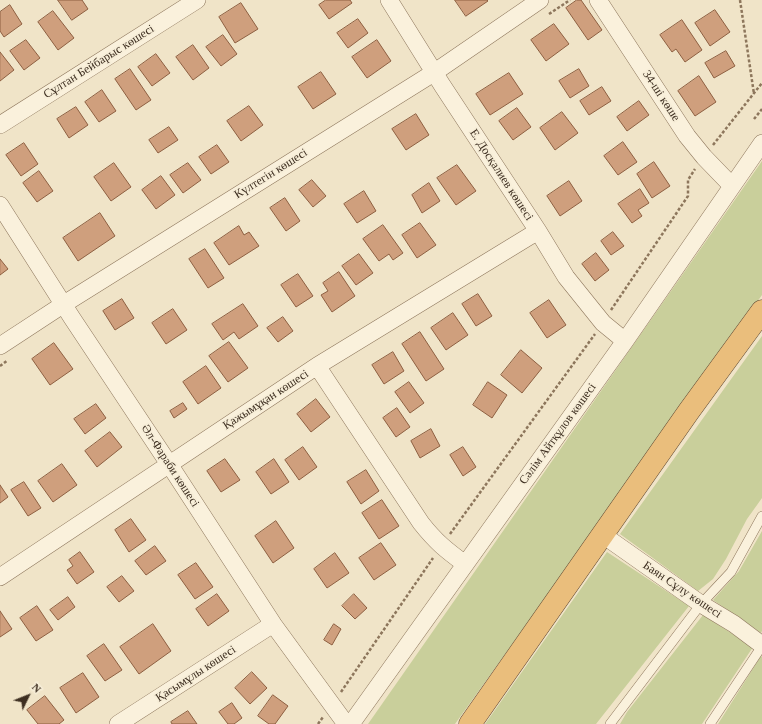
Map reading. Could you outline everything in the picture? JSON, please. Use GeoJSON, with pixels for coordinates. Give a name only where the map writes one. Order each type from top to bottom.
{"type":"FeatureCollection","features":[{"type":"Feature","properties":{"kind":"highway"},"geometry":{"type":"LineString","coordinates":[[470,724],[689,411],[762,311]]}},
{"type":"Feature","properties":{"kind":"street","name":"Сұлтан Бейбарыс көшесі"},"geometry":{"type":"LineString","coordinates":[[0,124],[197,0]]}},
{"type":"Feature","properties":{"kind":"street","name":"Е. Досқалиев көшесі"},"geometry":{"type":"LineString","coordinates":[[389,0],[566,277],[603,322],[625,340]]}},
{"type":"Feature","properties":{"kind":"street","name":"Күлтегін көшесі"},"geometry":{"type":"LineString","coordinates":[[0,346],[64,304],[434,72],[540,0]]}},
{"type":"Feature","properties":{"kind":"street","name":"34-ші көше"},"geometry":{"type":"LineString","coordinates":[[598,0],[687,136],[704,157],[732,186]]}},
{"type":"Feature","properties":{"kind":"street","name":"Сәлім Айтқұлов көшесі"},"geometry":{"type":"LineString","coordinates":[[351,724],[625,340],[762,143]]}},
{"type":"Feature","properties":{"kind":"street","name":"Әл-Фараби көшесі"},"geometry":{"type":"LineString","coordinates":[[0,205],[273,624],[346,724]]}},
{"type":"Feature","properties":{"kind":"street","name":"Қажымұқан көшесі"},"geometry":{"type":"LineString","coordinates":[[0,577],[318,366],[538,232]]}},
{"type":"Feature","properties":{"kind":"street"},"geometry":{"type":"LineString","coordinates":[[318,366],[421,523],[433,539],[465,564]]}},
{"type":"Feature","properties":{"kind":"street","name":"Баян Сұлу көшесі"},"geometry":{"type":"LineString","coordinates":[[603,535],[701,604],[734,624],[762,645]]}},
{"type":"Feature","properties":{"kind":"street","name":"Қасымұлы көшесі"},"geometry":{"type":"LineString","coordinates":[[118,724],[273,624]]}},
{"type":"Feature","properties":{"kind":"lane"},"geometry":{"type":"LineString","coordinates":[[610,724],[701,604],[731,572],[762,516]]}},
{"type":"Feature","properties":{"kind":"lane"},"geometry":{"type":"LineString","coordinates":[[710,724],[762,645]]}},
{"type":"Feature","properties":{"kind":"path"},"geometry":{"type":"LineString","coordinates":[[740,0],[754,94]]}},
{"type":"Feature","properties":{"kind":"path"},"geometry":{"type":"LineString","coordinates":[[318,724],[441,546],[603,322],[688,196],[688,180],[704,157],[762,83]]}},
{"type":"Feature","properties":{"kind":"path"},"geometry":{"type":"LineString","coordinates":[[754,119],[762,109]]}},
{"type":"Feature","properties":{"kind":"green space"},"geometry":{"type":"Polygon","coordinates":[[[762,161],[762,295],[455,724],[368,724],[762,161]]]}},
{"type":"Feature","properties":{"kind":"green space"},"geometry":{"type":"Polygon","coordinates":[[[762,336],[762,498],[747,519],[726,559],[713,579],[698,591],[620,534],[762,336]]]}},
{"type":"Feature","properties":{"kind":"green space"},"geometry":{"type":"Polygon","coordinates":[[[762,531],[761,633],[713,600],[739,571],[762,531]]]}},
{"type":"Feature","properties":{"kind":"green space"},"geometry":{"type":"Polygon","coordinates":[[[607,552],[689,606],[596,724],[485,724],[607,552]]]}},
{"type":"Feature","properties":{"kind":"green space"},"geometry":{"type":"Polygon","coordinates":[[[703,615],[753,647],[702,724],[620,724],[627,712],[703,615]]]}},
{"type":"Feature","properties":{"kind":"green space"},"geometry":{"type":"Polygon","coordinates":[[[761,656],[762,724],[718,724],[761,656]]]}},
{"type":"Feature","properties":{"kind":"building"},"geometry":{"type":"Polygon","coordinates":[[[58,0],[82,0],[88,9],[72,20],[58,0]]]}},
{"type":"Feature","properties":{"kind":"building"},"geometry":{"type":"Polygon","coordinates":[[[326,0],[350,0],[352,3],[329,19],[319,5],[326,0]]]}},
{"type":"Feature","properties":{"kind":"building"},"geometry":{"type":"Polygon","coordinates":[[[455,0],[487,0],[488,1],[466,16],[455,0]]]}},
{"type":"Feature","properties":{"kind":"building"},"geometry":{"type":"Polygon","coordinates":[[[577,0],[581,0],[602,30],[588,40],[566,8],[577,0]]]}},
{"type":"Feature","properties":{"kind":"building"},"geometry":{"type":"Polygon","coordinates":[[[241,3],[258,29],[235,43],[219,17],[241,3]]]}},
{"type":"Feature","properties":{"kind":"building"},"geometry":{"type":"Polygon","coordinates":[[[10,5],[22,24],[4,37],[0,31],[0,12],[10,5]]]}},
{"type":"Feature","properties":{"kind":"building"},"geometry":{"type":"Polygon","coordinates":[[[715,10],[730,32],[710,46],[695,23],[715,10]]]}},
{"type":"Feature","properties":{"kind":"building"},"geometry":{"type":"Polygon","coordinates":[[[53,11],[74,38],[58,50],[38,22],[53,11]]]}},
{"type":"Feature","properties":{"kind":"building"},"geometry":{"type":"Polygon","coordinates":[[[358,19],[368,33],[348,48],[337,33],[358,19]]]}},
{"type":"Feature","properties":{"kind":"building"},"geometry":{"type":"Polygon","coordinates":[[[682,20],[702,50],[685,62],[676,49],[672,52],[660,35],[682,20]]]}},
{"type":"Feature","properties":{"kind":"building"},"geometry":{"type":"Polygon","coordinates":[[[554,24],[569,44],[546,61],[531,40],[554,24]]]}},
{"type":"Feature","properties":{"kind":"building"},"geometry":{"type":"Polygon","coordinates":[[[223,35],[237,54],[221,66],[206,47],[223,35]]]}},
{"type":"Feature","properties":{"kind":"building"},"geometry":{"type":"Polygon","coordinates":[[[26,40],[40,58],[24,70],[10,51],[26,40]]]}},
{"type":"Feature","properties":{"kind":"building"},"geometry":{"type":"Polygon","coordinates":[[[377,40],[391,61],[367,78],[352,57],[377,40]]]}},
{"type":"Feature","properties":{"kind":"building"},"geometry":{"type":"Polygon","coordinates":[[[193,45],[209,68],[193,80],[176,57],[193,45]]]}},
{"type":"Feature","properties":{"kind":"building"},"geometry":{"type":"Polygon","coordinates":[[[726,51],[735,66],[714,78],[705,63],[726,51]]]}},
{"type":"Feature","properties":{"kind":"building"},"geometry":{"type":"Polygon","coordinates":[[[0,52],[14,70],[0,81],[0,52]]]}},
{"type":"Feature","properties":{"kind":"building"},"geometry":{"type":"Polygon","coordinates":[[[156,54],[170,73],[152,86],[138,67],[156,54]]]}},
{"type":"Feature","properties":{"kind":"building"},"geometry":{"type":"Polygon","coordinates":[[[130,69],[151,100],[136,110],[115,79],[130,69]]]}},
{"type":"Feature","properties":{"kind":"building"},"geometry":{"type":"Polygon","coordinates":[[[579,69],[589,86],[570,98],[559,81],[579,69]]]}},
{"type":"Feature","properties":{"kind":"building"},"geometry":{"type":"Polygon","coordinates":[[[321,72],[336,94],[313,109],[298,87],[321,72]]]}},
{"type":"Feature","properties":{"kind":"building"},"geometry":{"type":"Polygon","coordinates":[[[509,73],[523,94],[490,115],[476,94],[509,73]]]}},
{"type":"Feature","properties":{"kind":"building"},"geometry":{"type":"Polygon","coordinates":[[[699,76],[716,102],[695,116],[678,91],[699,76]]]}},
{"type":"Feature","properties":{"kind":"building"},"geometry":{"type":"Polygon","coordinates":[[[602,87],[611,101],[589,115],[580,101],[602,87]]]}},
{"type":"Feature","properties":{"kind":"building"},"geometry":{"type":"Polygon","coordinates":[[[102,90],[116,111],[99,122],[85,102],[102,90]]]}},
{"type":"Feature","properties":{"kind":"building"},"geometry":{"type":"Polygon","coordinates":[[[639,101],[649,115],[627,131],[617,117],[639,101]]]}},
{"type":"Feature","properties":{"kind":"building"},"geometry":{"type":"Polygon","coordinates":[[[249,106],[263,125],[241,141],[227,121],[249,106]]]}},
{"type":"Feature","properties":{"kind":"building"},"geometry":{"type":"Polygon","coordinates":[[[76,107],[88,125],[69,138],[57,119],[76,107]]]}},
{"type":"Feature","properties":{"kind":"building"},"geometry":{"type":"Polygon","coordinates":[[[517,108],[531,127],[513,140],[499,121],[517,108]]]}},
{"type":"Feature","properties":{"kind":"building"},"geometry":{"type":"Polygon","coordinates":[[[562,112],[578,133],[555,150],[540,128],[562,112]]]}},
{"type":"Feature","properties":{"kind":"building"},"geometry":{"type":"Polygon","coordinates":[[[416,114],[429,135],[406,150],[392,129],[416,114]]]}},
{"type":"Feature","properties":{"kind":"building"},"geometry":{"type":"Polygon","coordinates":[[[169,127],[178,140],[158,153],[149,140],[169,127]]]}},
{"type":"Feature","properties":{"kind":"building"},"geometry":{"type":"Polygon","coordinates":[[[623,142],[637,162],[618,175],[604,156],[623,142]]]}},
{"type":"Feature","properties":{"kind":"building"},"geometry":{"type":"Polygon","coordinates":[[[24,143],[38,164],[21,176],[6,155],[24,143]]]}},
{"type":"Feature","properties":{"kind":"building"},"geometry":{"type":"Polygon","coordinates":[[[217,145],[229,162],[211,174],[199,157],[217,145]]]}},
{"type":"Feature","properties":{"kind":"building"},"geometry":{"type":"Polygon","coordinates":[[[654,162],[670,186],[652,198],[637,174],[654,162]]]}},
{"type":"Feature","properties":{"kind":"building"},"geometry":{"type":"Polygon","coordinates":[[[114,163],[131,187],[111,201],[94,177],[114,163]]]}},
{"type":"Feature","properties":{"kind":"building"},"geometry":{"type":"Polygon","coordinates":[[[188,163],[201,180],[183,193],[170,175],[188,163]]]}},
{"type":"Feature","properties":{"kind":"building"},"geometry":{"type":"Polygon","coordinates":[[[457,165],[476,191],[456,205],[437,178],[457,165]]]}},
{"type":"Feature","properties":{"kind":"building"},"geometry":{"type":"Polygon","coordinates":[[[39,171],[53,191],[37,202],[23,183],[39,171]]]}},
{"type":"Feature","properties":{"kind":"building"},"geometry":{"type":"Polygon","coordinates":[[[161,176],[175,195],[156,209],[142,190],[161,176]]]}},
{"type":"Feature","properties":{"kind":"building"},"geometry":{"type":"Polygon","coordinates":[[[312,180],[326,196],[313,207],[299,190],[312,180]]]}},
{"type":"Feature","properties":{"kind":"building"},"geometry":{"type":"Polygon","coordinates":[[[569,181],[582,201],[560,216],[547,196],[569,181]]]}},
{"type":"Feature","properties":{"kind":"building"},"geometry":{"type":"Polygon","coordinates":[[[429,183],[440,201],[422,213],[412,195],[429,183]]]}},
{"type":"Feature","properties":{"kind":"building"},"geometry":{"type":"Polygon","coordinates":[[[640,189],[649,203],[638,210],[642,216],[632,223],[618,204],[640,189]]]}},
{"type":"Feature","properties":{"kind":"building"},"geometry":{"type":"Polygon","coordinates":[[[364,191],[376,211],[357,223],[344,204],[364,191]]]}},
{"type":"Feature","properties":{"kind":"building"},"geometry":{"type":"Polygon","coordinates":[[[285,198],[300,221],[286,231],[270,208],[285,198]]]}},
{"type":"Feature","properties":{"kind":"building"},"geometry":{"type":"Polygon","coordinates":[[[100,213],[115,236],[78,261],[63,238],[100,213]]]}},
{"type":"Feature","properties":{"kind":"building"},"geometry":{"type":"Polygon","coordinates":[[[420,223],[436,245],[417,258],[402,235],[420,223]]]}},
{"type":"Feature","properties":{"kind":"building"},"geometry":{"type":"Polygon","coordinates":[[[383,225],[403,253],[393,260],[389,254],[379,261],[363,239],[383,225]]]}},
{"type":"Feature","properties":{"kind":"building"},"geometry":{"type":"Polygon","coordinates":[[[239,226],[244,235],[249,232],[259,246],[229,265],[214,243],[239,226]]]}},
{"type":"Feature","properties":{"kind":"building"},"geometry":{"type":"Polygon","coordinates":[[[613,232],[624,246],[611,255],[601,241],[613,232]]]}},
{"type":"Feature","properties":{"kind":"building"},"geometry":{"type":"Polygon","coordinates":[[[205,249],[224,278],[208,288],[189,259],[205,249]]]}},
{"type":"Feature","properties":{"kind":"building"},"geometry":{"type":"Polygon","coordinates":[[[596,253],[609,270],[595,281],[582,264],[596,253]]]}},
{"type":"Feature","properties":{"kind":"building"},"geometry":{"type":"Polygon","coordinates":[[[359,254],[373,273],[356,285],[342,266],[359,254]]]}},
{"type":"Feature","properties":{"kind":"building"},"geometry":{"type":"Polygon","coordinates":[[[0,259],[8,269],[0,275],[0,259]]]}},
{"type":"Feature","properties":{"kind":"building"},"geometry":{"type":"Polygon","coordinates":[[[339,272],[355,296],[332,312],[321,295],[328,291],[323,283],[339,272]]]}},
{"type":"Feature","properties":{"kind":"building"},"geometry":{"type":"Polygon","coordinates":[[[298,274],[313,296],[296,307],[281,285],[298,274]]]}},
{"type":"Feature","properties":{"kind":"building"},"geometry":{"type":"Polygon","coordinates":[[[478,294],[492,316],[476,326],[462,304],[478,294]]]}},
{"type":"Feature","properties":{"kind":"building"},"geometry":{"type":"Polygon","coordinates":[[[122,299],[134,318],[115,330],[103,311],[122,299]]]}},
{"type":"Feature","properties":{"kind":"building"},"geometry":{"type":"Polygon","coordinates":[[[549,300],[566,325],[547,338],[530,313],[549,300]]]}},
{"type":"Feature","properties":{"kind":"building"},"geometry":{"type":"Polygon","coordinates":[[[243,304],[258,326],[239,339],[234,332],[223,340],[212,324],[243,304]]]}},
{"type":"Feature","properties":{"kind":"building"},"geometry":{"type":"Polygon","coordinates":[[[173,309],[187,330],[166,344],[152,323],[173,309]]]}},
{"type":"Feature","properties":{"kind":"building"},"geometry":{"type":"Polygon","coordinates":[[[453,313],[468,335],[446,350],[431,328],[453,313]]]}},
{"type":"Feature","properties":{"kind":"building"},"geometry":{"type":"Polygon","coordinates":[[[283,317],[293,331],[278,342],[267,328],[283,317]]]}},
{"type":"Feature","properties":{"kind":"building"},"geometry":{"type":"Polygon","coordinates":[[[420,332],[444,369],[426,381],[402,344],[420,332]]]}},
{"type":"Feature","properties":{"kind":"building"},"geometry":{"type":"Polygon","coordinates":[[[229,342],[248,368],[228,382],[209,356],[229,342]]]}},
{"type":"Feature","properties":{"kind":"building"},"geometry":{"type":"Polygon","coordinates":[[[54,343],[73,369],[50,385],[32,359],[54,343]]]}},
{"type":"Feature","properties":{"kind":"building"},"geometry":{"type":"Polygon","coordinates":[[[521,350],[542,368],[522,393],[501,375],[521,350]]]}},
{"type":"Feature","properties":{"kind":"building"},"geometry":{"type":"Polygon","coordinates":[[[393,352],[404,371],[384,384],[372,365],[393,352]]]}},
{"type":"Feature","properties":{"kind":"building"},"geometry":{"type":"Polygon","coordinates":[[[206,366],[221,388],[198,404],[183,382],[206,366]]]}},
{"type":"Feature","properties":{"kind":"building"},"geometry":{"type":"Polygon","coordinates":[[[409,382],[424,403],[410,413],[395,392],[409,382]]]}},
{"type":"Feature","properties":{"kind":"building"},"geometry":{"type":"Polygon","coordinates":[[[488,382],[507,395],[492,418],[473,405],[488,382]]]}},
{"type":"Feature","properties":{"kind":"building"},"geometry":{"type":"Polygon","coordinates":[[[316,399],[330,417],[311,432],[297,414],[316,399]]]}},
{"type":"Feature","properties":{"kind":"building"},"geometry":{"type":"Polygon","coordinates":[[[183,403],[187,409],[174,418],[170,411],[183,403]]]}},
{"type":"Feature","properties":{"kind":"building"},"geometry":{"type":"Polygon","coordinates":[[[96,404],[106,418],[85,434],[74,419],[96,404]]]}},
{"type":"Feature","properties":{"kind":"building"},"geometry":{"type":"Polygon","coordinates":[[[397,408],[410,427],[396,437],[383,418],[397,408]]]}},
{"type":"Feature","properties":{"kind":"building"},"geometry":{"type":"Polygon","coordinates":[[[431,429],[440,446],[420,458],[411,441],[431,429]]]}},
{"type":"Feature","properties":{"kind":"building"},"geometry":{"type":"Polygon","coordinates":[[[110,432],[122,447],[97,467],[85,451],[110,432]]]}},
{"type":"Feature","properties":{"kind":"building"},"geometry":{"type":"Polygon","coordinates":[[[303,447],[317,467],[299,480],[285,460],[303,447]]]}},
{"type":"Feature","properties":{"kind":"building"},"geometry":{"type":"Polygon","coordinates":[[[463,447],[476,467],[463,476],[450,455],[463,447]]]}},
{"type":"Feature","properties":{"kind":"building"},"geometry":{"type":"Polygon","coordinates":[[[225,459],[240,480],[221,492],[207,471],[225,459]]]}},
{"type":"Feature","properties":{"kind":"building"},"geometry":{"type":"Polygon","coordinates":[[[274,459],[289,482],[271,494],[256,472],[274,459]]]}},
{"type":"Feature","properties":{"kind":"building"},"geometry":{"type":"Polygon","coordinates":[[[62,464],[77,485],[53,502],[38,481],[62,464]]]}},
{"type":"Feature","properties":{"kind":"building"},"geometry":{"type":"Polygon","coordinates":[[[366,470],[379,491],[361,504],[347,482],[366,470]]]}},
{"type":"Feature","properties":{"kind":"building"},"geometry":{"type":"Polygon","coordinates":[[[24,482],[41,508],[28,516],[11,490],[24,482]]]}},
{"type":"Feature","properties":{"kind":"building"},"geometry":{"type":"Polygon","coordinates":[[[0,485],[8,497],[0,503],[0,485]]]}},
{"type":"Feature","properties":{"kind":"building"},"geometry":{"type":"Polygon","coordinates":[[[382,500],[399,526],[379,539],[362,513],[382,500]]]}},
{"type":"Feature","properties":{"kind":"building"},"geometry":{"type":"Polygon","coordinates":[[[131,519],[146,540],[129,552],[115,530],[131,519]]]}},
{"type":"Feature","properties":{"kind":"building"},"geometry":{"type":"Polygon","coordinates":[[[276,521],[294,548],[273,563],[255,536],[276,521]]]}},
{"type":"Feature","properties":{"kind":"building"},"geometry":{"type":"Polygon","coordinates":[[[381,543],[396,565],[374,580],[359,558],[381,543]]]}},
{"type":"Feature","properties":{"kind":"building"},"geometry":{"type":"Polygon","coordinates":[[[155,546],[166,561],[146,575],[135,561],[155,546]]]}},
{"type":"Feature","properties":{"kind":"building"},"geometry":{"type":"Polygon","coordinates":[[[80,552],[94,572],[77,584],[67,570],[73,566],[69,560],[80,552]]]}},
{"type":"Feature","properties":{"kind":"building"},"geometry":{"type":"Polygon","coordinates":[[[335,553],[349,573],[327,588],[314,569],[335,553]]]}},
{"type":"Feature","properties":{"kind":"building"},"geometry":{"type":"Polygon","coordinates":[[[196,563],[213,587],[195,599],[178,575],[196,563]]]}},
{"type":"Feature","properties":{"kind":"building"},"geometry":{"type":"Polygon","coordinates":[[[122,576],[134,591],[119,602],[107,587],[122,576]]]}},
{"type":"Feature","properties":{"kind":"building"},"geometry":{"type":"Polygon","coordinates":[[[217,594],[229,611],[208,626],[196,609],[217,594]]]}},
{"type":"Feature","properties":{"kind":"building"},"geometry":{"type":"Polygon","coordinates":[[[354,594],[367,608],[355,619],[342,606],[354,594]]]}},
{"type":"Feature","properties":{"kind":"building"},"geometry":{"type":"Polygon","coordinates":[[[68,597],[75,607],[58,620],[50,610],[68,597]]]}},
{"type":"Feature","properties":{"kind":"building"},"geometry":{"type":"Polygon","coordinates":[[[37,606],[53,630],[36,641],[20,618],[37,606]]]}},
{"type":"Feature","properties":{"kind":"building"},"geometry":{"type":"Polygon","coordinates":[[[0,611],[12,629],[0,637],[0,611]]]}},
{"type":"Feature","properties":{"kind":"building"},"geometry":{"type":"Polygon","coordinates":[[[153,624],[171,651],[139,674],[120,647],[153,624]]]}},
{"type":"Feature","properties":{"kind":"building"},"geometry":{"type":"Polygon","coordinates":[[[334,624],[341,629],[332,645],[324,640],[334,624]]]}},
{"type":"Feature","properties":{"kind":"building"},"geometry":{"type":"Polygon","coordinates":[[[104,644],[122,670],[105,681],[87,656],[104,644]]]}},
{"type":"Feature","properties":{"kind":"building"},"geometry":{"type":"Polygon","coordinates":[[[252,672],[267,688],[250,704],[235,688],[252,672]]]}},
{"type":"Feature","properties":{"kind":"building"},"geometry":{"type":"Polygon","coordinates":[[[83,673],[99,697],[76,713],[60,688],[83,673]]]}},
{"type":"Feature","properties":{"kind":"building"},"geometry":{"type":"Polygon","coordinates":[[[273,695],[288,706],[275,724],[269,724],[258,716],[273,695]]]}},
{"type":"Feature","properties":{"kind":"building"},"geometry":{"type":"Polygon","coordinates":[[[45,696],[64,720],[59,724],[38,724],[27,710],[45,696]]]}},
{"type":"Feature","properties":{"kind":"building"},"geometry":{"type":"Polygon","coordinates":[[[232,703],[242,718],[234,724],[228,724],[219,712],[232,703]]]}},
{"type":"Feature","properties":{"kind":"building"},"geometry":{"type":"Polygon","coordinates":[[[188,711],[197,724],[172,724],[171,722],[188,711]]]}}]}
